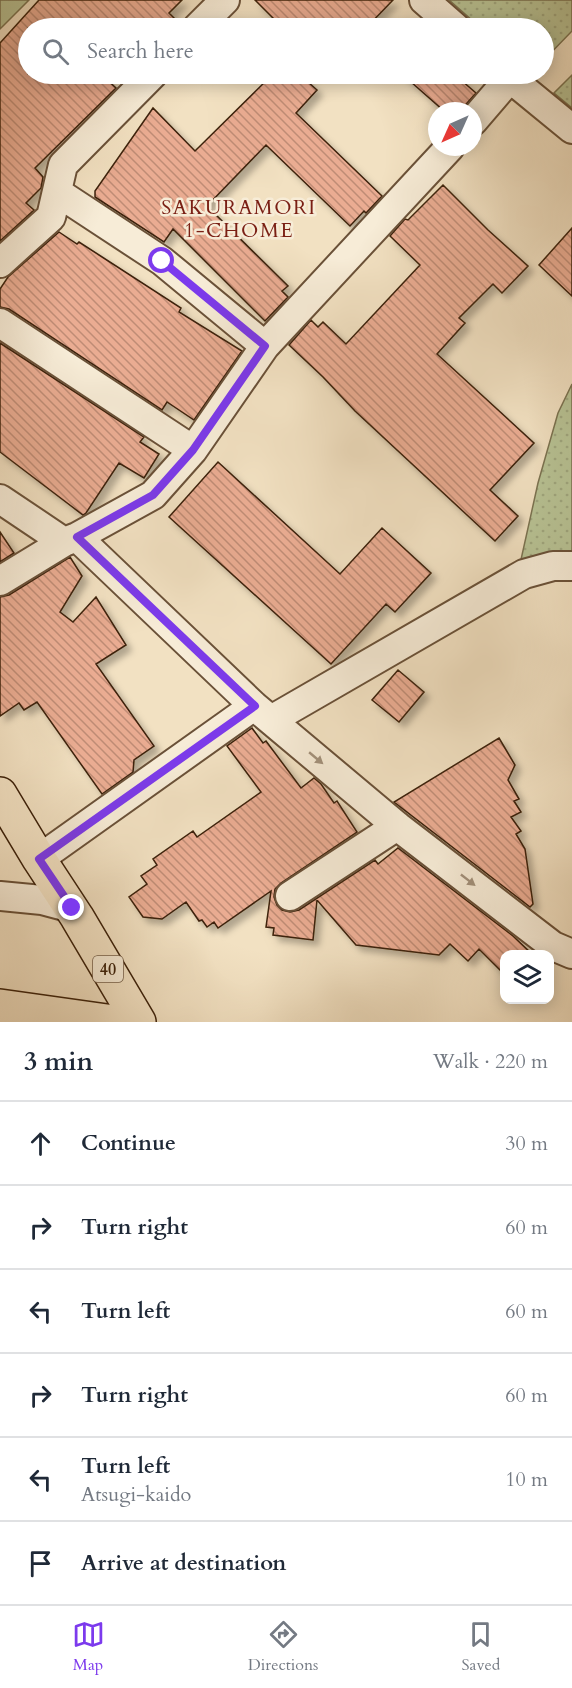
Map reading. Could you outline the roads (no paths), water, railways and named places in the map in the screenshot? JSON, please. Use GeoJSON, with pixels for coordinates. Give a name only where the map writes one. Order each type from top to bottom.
{"type":"FeatureCollection","features":[{"type":"Feature","properties":{"kind":"main road","name":"40"},"geometry":{"type":"LineString","coordinates":[[0,794],[39,859],[75,912],[139,1022]]}},
{"type":"Feature","properties":{"kind":"main road"},"geometry":{"type":"LineString","coordinates":[[0,1006],[114,1022]]}},
{"type":"Feature","properties":{"kind":"street"},"geometry":{"type":"LineString","coordinates":[[207,18],[225,0]]}},
{"type":"Feature","properties":{"kind":"street"},"geometry":{"type":"LineString","coordinates":[[424,0],[445,18]]}},
{"type":"Feature","properties":{"kind":"street"},"geometry":{"type":"LineString","coordinates":[[0,263],[51,217],[63,165],[143,84]]}},
{"type":"Feature","properties":{"kind":"street"},"geometry":{"type":"LineString","coordinates":[[482,109],[502,84]]}},
{"type":"Feature","properties":{"kind":"street"},"geometry":{"type":"LineString","coordinates":[[518,84],[572,129]]}},
{"type":"Feature","properties":{"kind":"street"},"geometry":{"type":"LineString","coordinates":[[0,581],[71,539],[153,495],[193,450],[265,346],[442,156]]}},
{"type":"Feature","properties":{"kind":"street"},"geometry":{"type":"LineString","coordinates":[[57,192],[162,261],[265,346]]}},
{"type":"Feature","properties":{"kind":"street"},"geometry":{"type":"LineString","coordinates":[[0,323],[193,450]]}},
{"type":"Feature","properties":{"kind":"street"},"geometry":{"type":"LineString","coordinates":[[0,499],[71,539],[263,713],[397,826],[553,946],[572,954]]}},
{"type":"Feature","properties":{"kind":"street"},"geometry":{"type":"LineString","coordinates":[[39,859],[263,713],[524,574],[553,566],[572,566]]}},
{"type":"Feature","properties":{"kind":"street"},"geometry":{"type":"LineString","coordinates":[[290,896],[397,826]]}},
{"type":"Feature","properties":{"kind":"street"},"geometry":{"type":"LineString","coordinates":[[0,896],[42,900],[75,912]]}},
{"type":"Feature","properties":{"kind":"district","name":"SAKURAMORI 1-CHOME"},"geometry":{"type":"Point","coordinates":[239,218]}}]}
